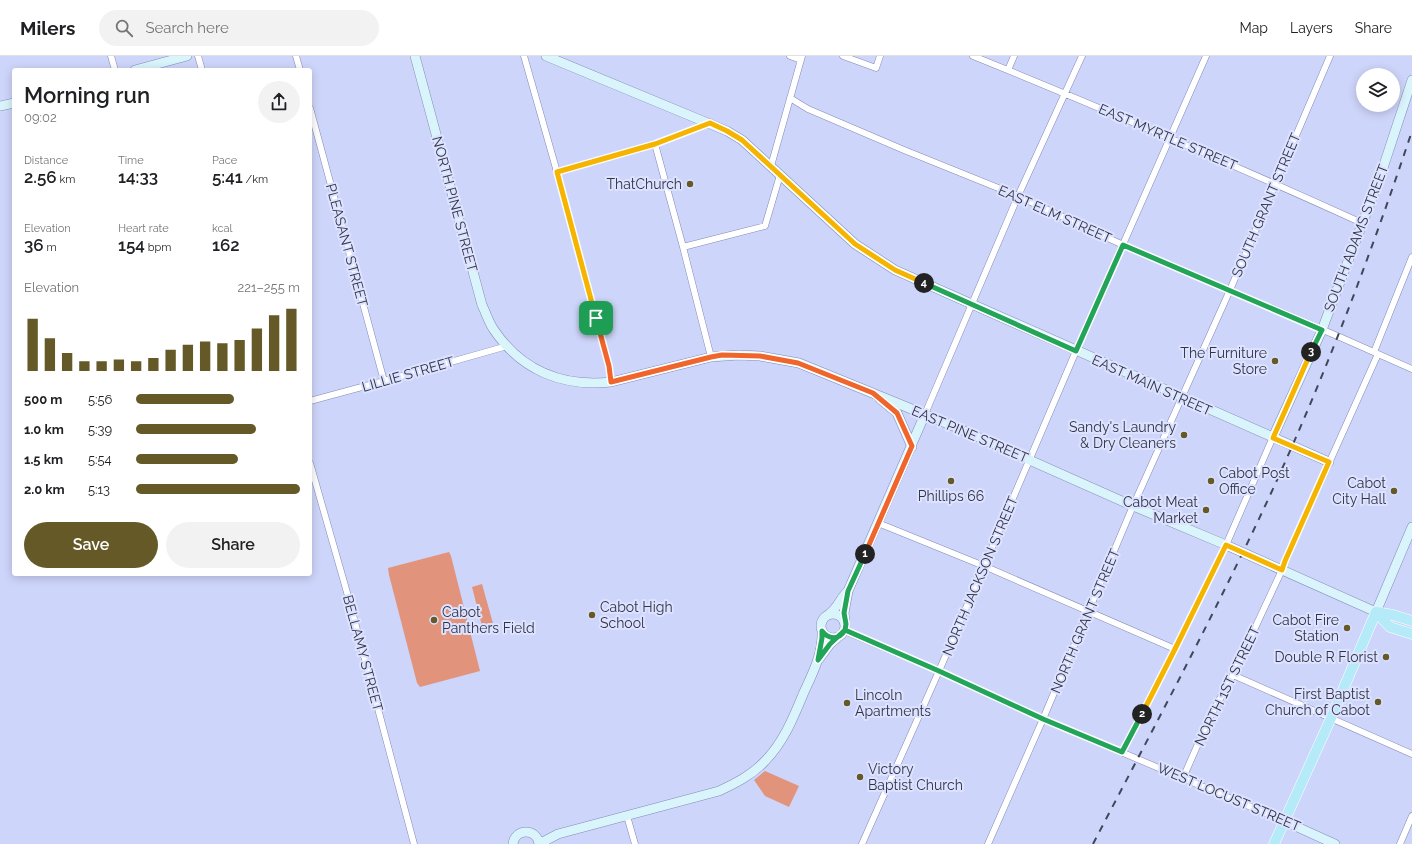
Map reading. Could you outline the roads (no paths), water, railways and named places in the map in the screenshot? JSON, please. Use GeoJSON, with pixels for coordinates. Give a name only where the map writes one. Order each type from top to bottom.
{"type":"FeatureCollection","features":[{"type":"Feature","properties":{"kind":"main road"},"geometry":{"type":"LineString","coordinates":[[1376,612],[1393,615],[1412,621]]}},
{"type":"Feature","properties":{"kind":"main road"},"geometry":{"type":"LineString","coordinates":[[1376,612],[1390,627],[1412,634]]}},
{"type":"Feature","properties":{"kind":"main road"},"geometry":{"type":"LineString","coordinates":[[1274,844],[1331,718],[1376,612]]}},
{"type":"Feature","properties":{"kind":"street"},"geometry":{"type":"LineString","coordinates":[[111,56],[114,68]]}},
{"type":"Feature","properties":{"kind":"street"},"geometry":{"type":"LineString","coordinates":[[143,68],[187,56]]}},
{"type":"Feature","properties":{"kind":"street"},"geometry":{"type":"LineString","coordinates":[[198,56],[201,68]]}},
{"type":"Feature","properties":{"kind":"street"},"geometry":{"type":"LineString","coordinates":[[296,56],[299,68]]}},
{"type":"Feature","properties":{"kind":"street","name":"NORTH PINE STREET"},"geometry":{"type":"LineString","coordinates":[[415,56],[482,305],[493,329],[507,346]]}},
{"type":"Feature","properties":{"kind":"street"},"geometry":{"type":"LineString","coordinates":[[524,56],[609,366],[611,382]]}},
{"type":"Feature","properties":{"kind":"street","name":"EAST MAIN STREET"},"geometry":{"type":"LineString","coordinates":[[546,56],[710,123],[742,140],[855,244],[895,270],[1329,462]]}},
{"type":"Feature","properties":{"kind":"street"},"geometry":{"type":"LineString","coordinates":[[771,166],[801,58],[790,56]]}},
{"type":"Feature","properties":{"kind":"street"},"geometry":{"type":"LineString","coordinates":[[843,56],[876,68],[880,56]]}},
{"type":"Feature","properties":{"kind":"street","name":"EAST MYRTLE STREET"},"geometry":{"type":"LineString","coordinates":[[973,56],[1171,138],[1362,223]]}},
{"type":"Feature","properties":{"kind":"street"},"geometry":{"type":"LineString","coordinates":[[1008,70],[1014,56]]}},
{"type":"Feature","properties":{"kind":"street"},"geometry":{"type":"LineString","coordinates":[[818,660],[842,630],[848,591],[912,446],[1018,196],[1082,56]]}},
{"type":"Feature","properties":{"kind":"street","name":"NORTH JACKSON STREET"},"geometry":{"type":"LineString","coordinates":[[862,844],[939,671],[1031,460],[1076,351],[1206,56]]}},
{"type":"Feature","properties":{"kind":"street","name":"SOUTH GRANT STREET"},"geometry":{"type":"LineString","coordinates":[[1183,398],[1330,56]]}},
{"type":"Feature","properties":{"kind":"street","name":"SOUTH ADAMS STREET"},"geometry":{"type":"LineString","coordinates":[[1273,438],[1322,330],[1380,177],[1412,80]]}},
{"type":"Feature","properties":{"kind":"street","name":"EAST ELM STREET"},"geometry":{"type":"LineString","coordinates":[[790,98],[808,109],[883,142],[1018,196],[1123,245],[1412,369]]}},
{"type":"Feature","properties":{"kind":"street"},"geometry":{"type":"LineString","coordinates":[[0,106],[12,103]]}},
{"type":"Feature","properties":{"kind":"street","name":"PLEASANT STREET"},"geometry":{"type":"LineString","coordinates":[[312,115],[384,382]]}},
{"type":"Feature","properties":{"kind":"street"},"geometry":{"type":"LineString","coordinates":[[557,172],[655,144],[710,123]]}},
{"type":"Feature","properties":{"kind":"street"},"geometry":{"type":"LineString","coordinates":[[655,144],[711,357]]}},
{"type":"Feature","properties":{"kind":"street"},"geometry":{"type":"LineString","coordinates":[[683,247],[765,226],[780,175]]}},
{"type":"Feature","properties":{"kind":"street","name":"NORTH 1ST STREET"},"geometry":{"type":"LineString","coordinates":[[1183,778],[1209,719],[1233,675],[1282,570],[1376,353],[1412,257]]}},
{"type":"Feature","properties":{"kind":"street","name":"LILLIE STREET"},"geometry":{"type":"LineString","coordinates":[[312,400],[384,382],[507,346]]}},
{"type":"Feature","properties":{"kind":"street","name":"EAST PINE STREET"},"geometry":{"type":"LineString","coordinates":[[507,346],[524,362],[540,372],[559,379],[578,383],[595,384],[611,382],[711,357],[739,355],[760,356],[798,363],[925,414],[1376,612]]}},
{"type":"Feature","properties":{"kind":"street"},"geometry":{"type":"LineString","coordinates":[[873,393],[897,413],[912,446]]}},
{"type":"Feature","properties":{"kind":"street","name":"NORTH GRANT STREET"},"geometry":{"type":"LineString","coordinates":[[988,844],[1043,719],[1133,506],[1183,398]]}},
{"type":"Feature","properties":{"kind":"street"},"geometry":{"type":"LineString","coordinates":[[1122,752],[1226,545],[1273,438]]}},
{"type":"Feature","properties":{"kind":"street","name":"BELLAMY STREET"},"geometry":{"type":"LineString","coordinates":[[312,470],[348,596],[414,844]]}},
{"type":"Feature","properties":{"kind":"street"},"geometry":{"type":"LineString","coordinates":[[878,523],[984,566],[1175,649]]}},
{"type":"Feature","properties":{"kind":"street"},"geometry":{"type":"LineString","coordinates":[[1376,612],[1412,527]]}},
{"type":"Feature","properties":{"kind":"street"},"geometry":{"type":"LineString","coordinates":[[513,844],[516,836],[523,832],[531,832],[539,842],[558,834],[719,791],[739,782],[757,769],[778,746],[787,731],[818,660],[822,638],[822,622],[824,617],[835,610],[842,596],[848,591]]}},
{"type":"Feature","properties":{"kind":"street"},"geometry":{"type":"LineString","coordinates":[[829,614],[838,615],[842,630]]}},
{"type":"Feature","properties":{"kind":"street"},"geometry":{"type":"LineString","coordinates":[[822,631],[829,637],[842,630]]}},
{"type":"Feature","properties":{"kind":"street","name":"WEST LOCUST STREET"},"geometry":{"type":"LineString","coordinates":[[842,630],[939,671],[1043,719],[1335,844]]}},
{"type":"Feature","properties":{"kind":"street"},"geometry":{"type":"LineString","coordinates":[[1233,675],[1412,754]]}},
{"type":"Feature","properties":{"kind":"street"},"geometry":{"type":"LineString","coordinates":[[626,816],[635,844]]}},
{"type":"Feature","properties":{"kind":"street"},"geometry":{"type":"LineString","coordinates":[[1400,844],[1412,816]]}},
{"type":"Feature","properties":{"kind":"railway"},"geometry":{"type":"LineString","coordinates":[[1093,844],[1169,699],[1267,503],[1334,346],[1375,239],[1412,131]]}},
{"type":"Feature","properties":{"kind":"place","name":"ThatChurch"},"geometry":{"type":"Point","coordinates":[690,184]}},
{"type":"Feature","properties":{"kind":"place","name":"The Furniture Store"},"geometry":{"type":"Point","coordinates":[1275,361]}},
{"type":"Feature","properties":{"kind":"place","name":"Sandy's Laundry & Dry Cleaners"},"geometry":{"type":"Point","coordinates":[1184,435]}},
{"type":"Feature","properties":{"kind":"place","name":"Phillips 66"},"geometry":{"type":"Point","coordinates":[951,481]}},
{"type":"Feature","properties":{"kind":"place","name":"Cabot Post Office"},"geometry":{"type":"Point","coordinates":[1211,481]}},
{"type":"Feature","properties":{"kind":"place","name":"Cabot City Hall"},"geometry":{"type":"Point","coordinates":[1394,491]}},
{"type":"Feature","properties":{"kind":"place","name":"Cabot Meat Market"},"geometry":{"type":"Point","coordinates":[1206,510]}},
{"type":"Feature","properties":{"kind":"place","name":"Cabot High School"},"geometry":{"type":"Point","coordinates":[592,615]}},
{"type":"Feature","properties":{"kind":"place","name":"Cabot Panthers Field"},"geometry":{"type":"Point","coordinates":[434,620]}},
{"type":"Feature","properties":{"kind":"place","name":"Cabot Fire Station"},"geometry":{"type":"Point","coordinates":[1347,628]}},
{"type":"Feature","properties":{"kind":"place","name":"Double R Florist"},"geometry":{"type":"Point","coordinates":[1386,657]}},
{"type":"Feature","properties":{"kind":"place","name":"First Baptist Church of Cabot"},"geometry":{"type":"Point","coordinates":[1378,702]}},
{"type":"Feature","properties":{"kind":"place","name":"Lincoln Apartments"},"geometry":{"type":"Point","coordinates":[847,703]}},
{"type":"Feature","properties":{"kind":"place","name":"Victory Baptist Church"},"geometry":{"type":"Point","coordinates":[860,777]}}]}
